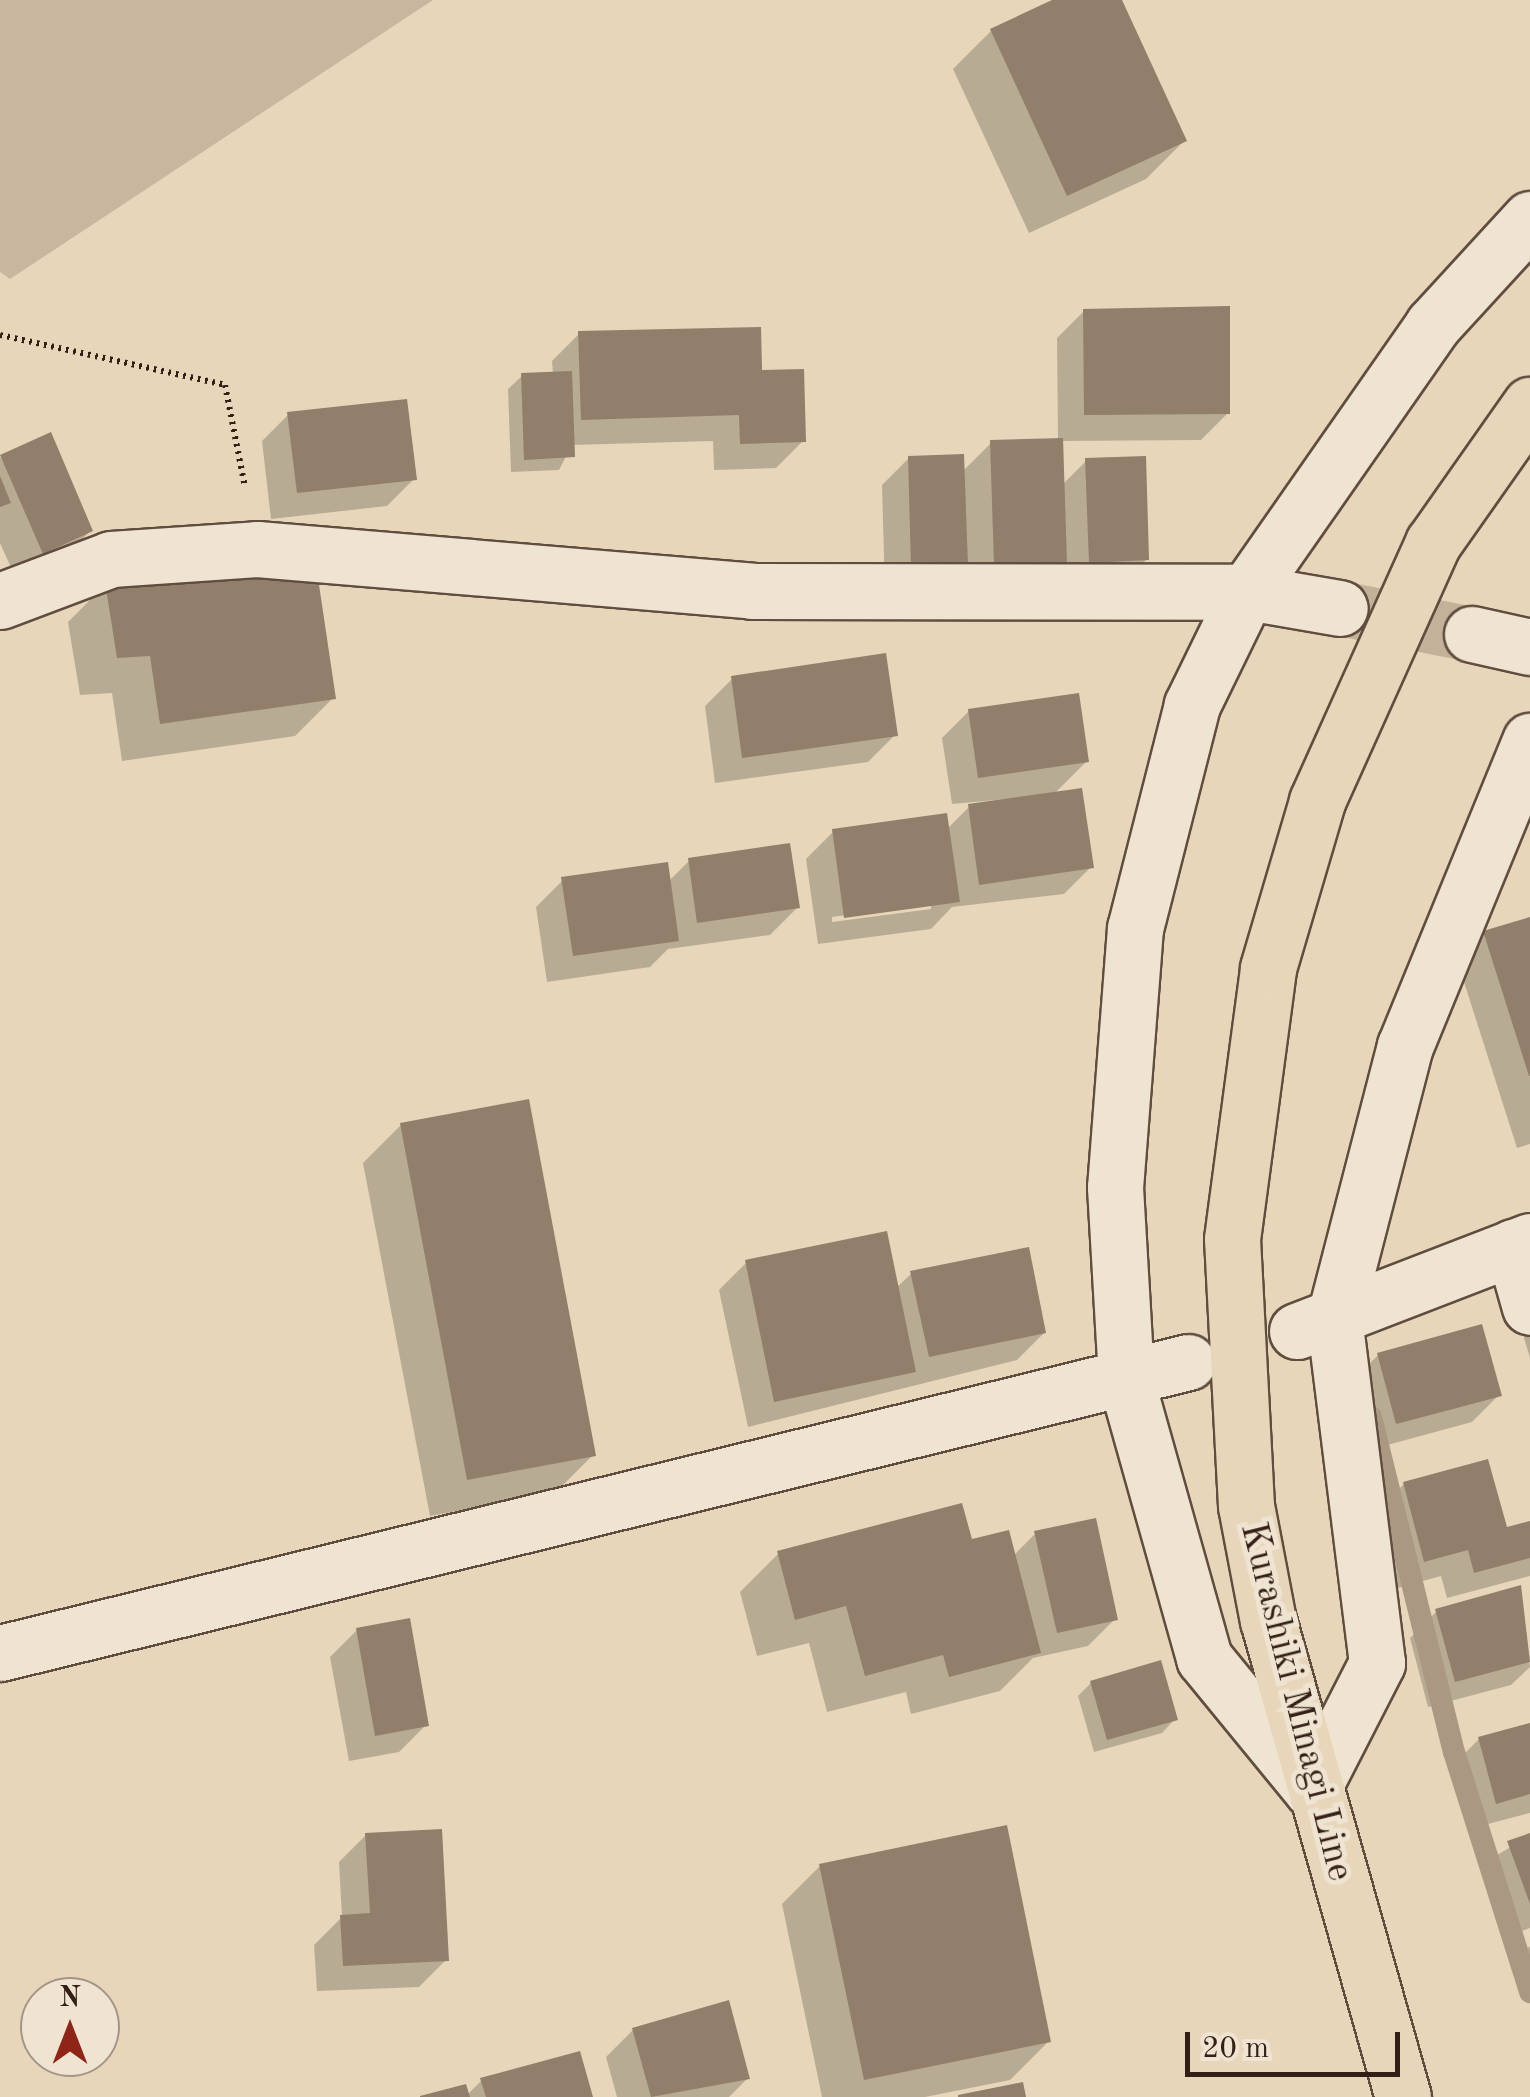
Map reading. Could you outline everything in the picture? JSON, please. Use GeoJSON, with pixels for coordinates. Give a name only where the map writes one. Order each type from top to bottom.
{"type":"FeatureCollection","features":[{"type":"Feature","properties":{"kind":"main road","name":"Kurashiki Minagi Line"},"geometry":{"type":"LineString","coordinates":[[1403,2097],[1312,1790],[1246,1506],[1232,1239],[1245,1098],[1290,883],[1342,734],[1433,543],[1530,405]]}},
{"type":"Feature","properties":{"kind":"street"},"geometry":{"type":"LineString","coordinates":[[1530,219],[1433,326],[1247,592],[1192,705],[1136,928],[1115,1188],[1126,1380],[1204,1658],[1312,1790],[1377,1663],[1316,1326],[1404,1046],[1530,741]]}},
{"type":"Feature","properties":{"kind":"street"},"geometry":{"type":"LineString","coordinates":[[0,601],[111,559],[257,549],[752,591],[1247,592],[1340,608]]}},
{"type":"Feature","properties":{"kind":"street"},"geometry":{"type":"LineString","coordinates":[[1472,634],[1530,648]]}},
{"type":"Feature","properties":{"kind":"street"},"geometry":{"type":"LineString","coordinates":[[1316,1326],[1522,1244],[1530,1307]]}},
{"type":"Feature","properties":{"kind":"street"},"geometry":{"type":"LineString","coordinates":[[0,1653],[1188,1362]]}},
{"type":"Feature","properties":{"kind":"path"},"geometry":{"type":"LineString","coordinates":[[0,335],[225,385],[257,549]]}},
{"type":"Feature","properties":{"kind":"shaded area"},"geometry":{"type":"Polygon","coordinates":[[[0,0],[433,0],[10,279],[0,272],[0,0]]]}},
{"type":"Feature","properties":{"kind":"building"},"geometry":{"type":"Polygon","coordinates":[[[1052,0],[1122,0],[1187,141],[1067,196],[990,29],[1052,0]]]}},
{"type":"Feature","properties":{"kind":"building"},"geometry":{"type":"Polygon","coordinates":[[[1230,306],[1230,414],[1084,415],[1083,309],[1230,306]]]}},
{"type":"Feature","properties":{"kind":"building"},"geometry":{"type":"Polygon","coordinates":[[[761,327],[762,370],[804,369],[806,442],[740,444],[739,415],[581,420],[578,331],[761,327]]]}},
{"type":"Feature","properties":{"kind":"building"},"geometry":{"type":"Polygon","coordinates":[[[572,371],[575,457],[524,460],[521,373],[572,371]]]}},
{"type":"Feature","properties":{"kind":"building"},"geometry":{"type":"Polygon","coordinates":[[[407,399],[417,480],[297,493],[287,412],[407,399]]]}},
{"type":"Feature","properties":{"kind":"building"},"geometry":{"type":"Polygon","coordinates":[[[51,432],[93,531],[43,554],[0,455],[51,432]]]}},
{"type":"Feature","properties":{"kind":"building"},"geometry":{"type":"Polygon","coordinates":[[[1063,438],[1067,564],[994,565],[990,440],[1063,438]]]}},
{"type":"Feature","properties":{"kind":"building"},"geometry":{"type":"Polygon","coordinates":[[[964,454],[968,566],[911,567],[908,456],[964,454]]]}},
{"type":"Feature","properties":{"kind":"building"},"geometry":{"type":"Polygon","coordinates":[[[1146,456],[1149,560],[1089,563],[1085,458],[1146,456]]]}},
{"type":"Feature","properties":{"kind":"building"},"geometry":{"type":"Polygon","coordinates":[[[0,476],[11,503],[0,507],[0,476]]]}},
{"type":"Feature","properties":{"kind":"building"},"geometry":{"type":"Polygon","coordinates":[[[318,578],[336,699],[160,724],[150,656],[117,658],[105,582],[318,578]]]}},
{"type":"Feature","properties":{"kind":"building"},"geometry":{"type":"Polygon","coordinates":[[[886,653],[898,736],[742,758],[731,676],[886,653]]]}},
{"type":"Feature","properties":{"kind":"building"},"geometry":{"type":"Polygon","coordinates":[[[1079,693],[1089,762],[978,778],[968,709],[1079,693]]]}},
{"type":"Feature","properties":{"kind":"building"},"geometry":{"type":"Polygon","coordinates":[[[1082,788],[1094,868],[979,885],[968,804],[1082,788]]]}},
{"type":"Feature","properties":{"kind":"building"},"geometry":{"type":"Polygon","coordinates":[[[947,813],[960,902],[844,918],[832,829],[947,813]]]}},
{"type":"Feature","properties":{"kind":"building"},"geometry":{"type":"Polygon","coordinates":[[[790,843],[800,908],[697,923],[688,858],[790,843]]]}},
{"type":"Feature","properties":{"kind":"building"},"geometry":{"type":"Polygon","coordinates":[[[668,862],[679,941],[573,956],[561,877],[668,862]]]}},
{"type":"Feature","properties":{"kind":"building"},"geometry":{"type":"Polygon","coordinates":[[[1530,917],[1530,1076],[1529,1076],[1483,931],[1530,917]]]}},
{"type":"Feature","properties":{"kind":"building"},"geometry":{"type":"Polygon","coordinates":[[[529,1099],[596,1456],[467,1480],[400,1123],[529,1099]]]}},
{"type":"Feature","properties":{"kind":"building"},"geometry":{"type":"Polygon","coordinates":[[[887,1231],[916,1372],[774,1402],[745,1260],[887,1231]]]}},
{"type":"Feature","properties":{"kind":"building"},"geometry":{"type":"Polygon","coordinates":[[[1029,1247],[1046,1333],[929,1357],[910,1271],[1029,1247]]]}},
{"type":"Feature","properties":{"kind":"building"},"geometry":{"type":"Polygon","coordinates":[[[1482,1324],[1502,1396],[1396,1424],[1377,1353],[1482,1324]]]}},
{"type":"Feature","properties":{"kind":"building"},"geometry":{"type":"Polygon","coordinates":[[[1488,1459],[1507,1527],[1530,1521],[1530,1558],[1474,1573],[1468,1550],[1424,1562],[1403,1482],[1488,1459]]]}},
{"type":"Feature","properties":{"kind":"building"},"geometry":{"type":"Polygon","coordinates":[[[962,1503],[972,1539],[1009,1530],[1041,1653],[949,1677],[943,1655],[865,1676],[846,1606],[795,1620],[777,1551],[962,1503]]]}},
{"type":"Feature","properties":{"kind":"building"},"geometry":{"type":"Polygon","coordinates":[[[1096,1518],[1118,1620],[1057,1633],[1034,1531],[1096,1518]]]}},
{"type":"Feature","properties":{"kind":"building"},"geometry":{"type":"Polygon","coordinates":[[[1521,1585],[1530,1662],[1455,1682],[1435,1609],[1521,1585]]]}},
{"type":"Feature","properties":{"kind":"building"},"geometry":{"type":"Polygon","coordinates":[[[410,1618],[429,1726],[375,1736],[356,1628],[410,1618]]]}},
{"type":"Feature","properties":{"kind":"building"},"geometry":{"type":"Polygon","coordinates":[[[1161,1660],[1178,1720],[1107,1740],[1090,1681],[1161,1660]]]}},
{"type":"Feature","properties":{"kind":"building"},"geometry":{"type":"Polygon","coordinates":[[[1530,1723],[1530,1794],[1496,1804],[1478,1737],[1530,1723]]]}},
{"type":"Feature","properties":{"kind":"building"},"geometry":{"type":"Polygon","coordinates":[[[1007,1825],[1051,2042],[864,2080],[819,1864],[1007,1825]]]}},
{"type":"Feature","properties":{"kind":"building"},"geometry":{"type":"Polygon","coordinates":[[[442,1829],[449,1961],[343,1966],[340,1915],[370,1913],[365,1833],[442,1829]]]}},
{"type":"Feature","properties":{"kind":"building"},"geometry":{"type":"Polygon","coordinates":[[[1530,1833],[1530,1904],[1507,1841],[1530,1833]]]}},
{"type":"Feature","properties":{"kind":"building"},"geometry":{"type":"Polygon","coordinates":[[[729,2000],[750,2079],[651,2097],[632,2028],[729,2000]]]}},
{"type":"Feature","properties":{"kind":"building"},"geometry":{"type":"Polygon","coordinates":[[[580,2051],[593,2097],[486,2097],[480,2078],[580,2051]]]}},
{"type":"Feature","properties":{"kind":"building"},"geometry":{"type":"Polygon","coordinates":[[[1023,2082],[1026,2097],[958,2097],[958,2095],[1023,2082]]]}},
{"type":"Feature","properties":{"kind":"building"},"geometry":{"type":"Polygon","coordinates":[[[466,2084],[470,2097],[420,2097],[420,2096],[466,2084]]]}},
{"type":"Feature","properties":{"kind":"waterway"},"geometry":{"type":"LineString","coordinates":[[1371,1417],[1454,1752],[1530,1992]]}},
{"type":"Feature","properties":{"kind":"tunnel"},"geometry":{"type":"LineString","coordinates":[[1340,608],[1472,634]]}}]}
